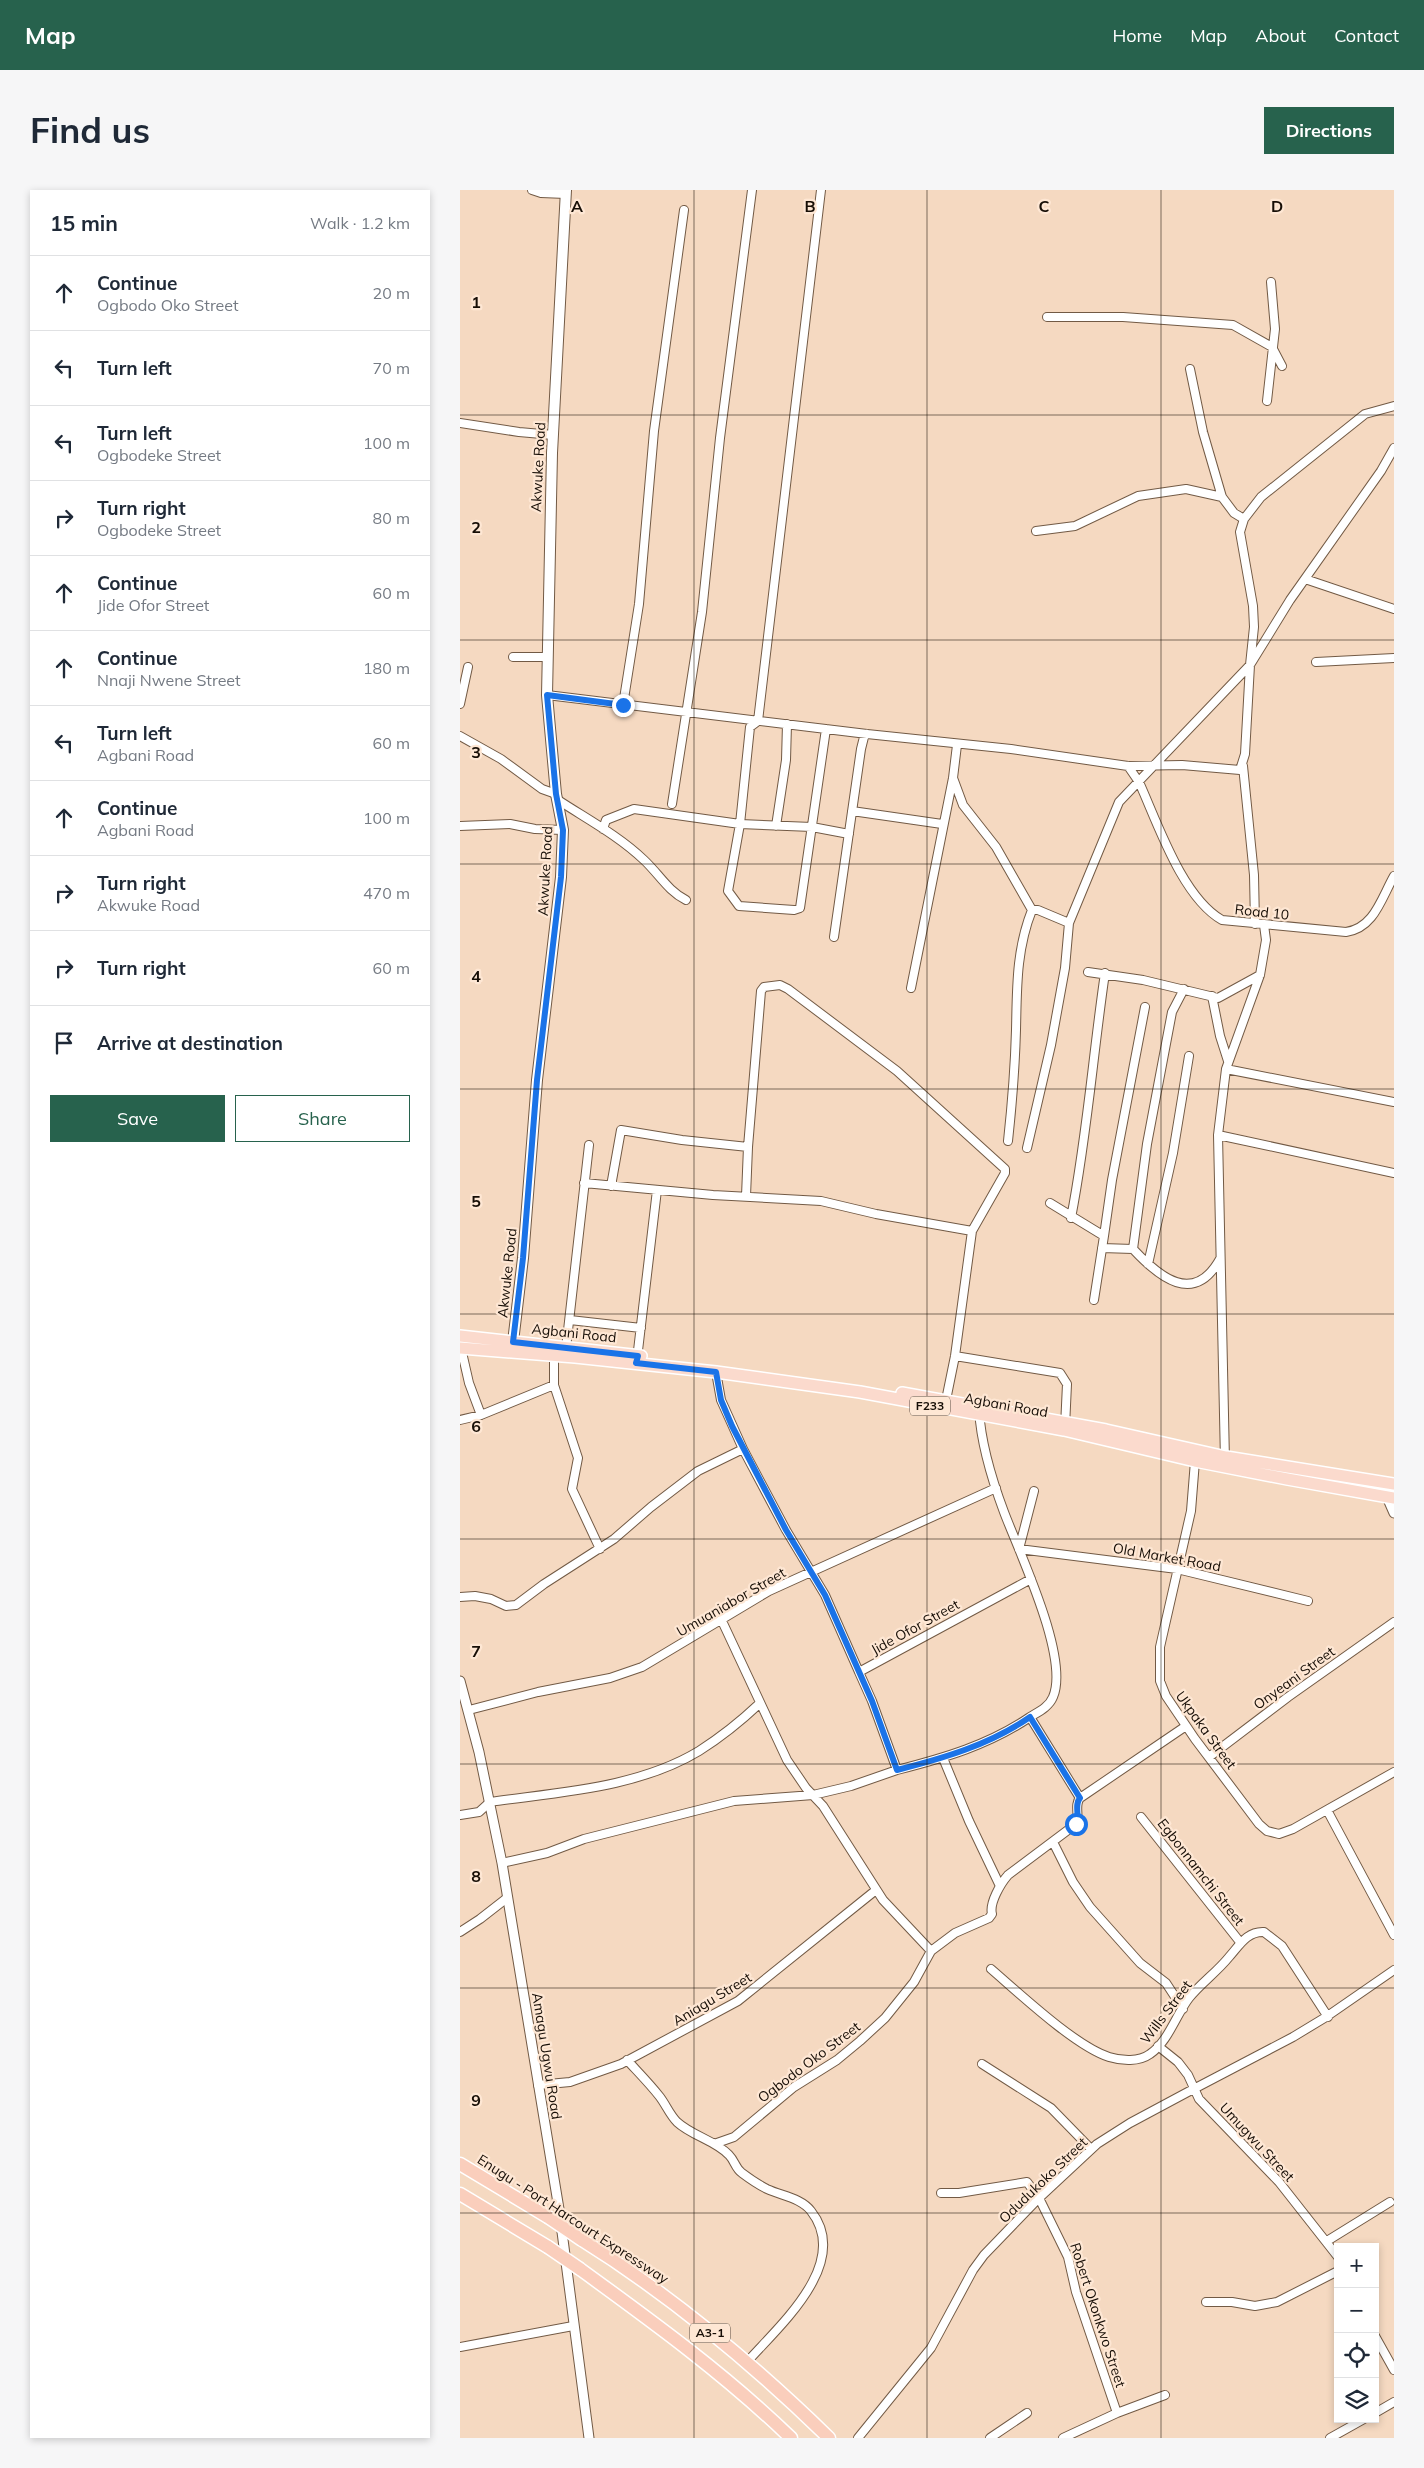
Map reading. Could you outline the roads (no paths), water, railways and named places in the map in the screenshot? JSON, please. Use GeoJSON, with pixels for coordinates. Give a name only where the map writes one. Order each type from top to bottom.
{"type":"FeatureCollection","features":[{"type":"Feature","properties":{"kind":"highway","name":"Enugu - Port Harcourt Expressway"},"geometry":{"type":"LineString","coordinates":[[460,2164],[548,2217],[655,2288],[747,2362],[828,2438]]}},
{"type":"Feature","properties":{"kind":"highway","name":"A3-1"},"geometry":{"type":"LineString","coordinates":[[460,2194],[580,2268],[651,2320],[728,2382],[791,2438]]}},
{"type":"Feature","properties":{"kind":"main road","name":"Akwuke Road"},"geometry":{"type":"LineString","coordinates":[[511,1347],[523,1258],[537,1080],[561,877],[563,830],[557,797],[547,695],[549,519],[566,192]]}},
{"type":"Feature","properties":{"kind":"main road","name":"Agbani Road"},"geometry":{"type":"LineString","coordinates":[[460,1344],[566,1348],[716,1372],[945,1404]]}},
{"type":"Feature","properties":{"kind":"main road","name":"Agbani Road"},"geometry":{"type":"LineString","coordinates":[[511,1347],[554,1355],[637,1360],[788,1374],[1065,1427],[1390,1497]]}},
{"type":"Feature","properties":{"kind":"main road","name":"Agbani Road"},"geometry":{"type":"LineString","coordinates":[[1065,1427],[1195,1461],[1225,1462],[1391,1483]]}},
{"type":"Feature","properties":{"kind":"street"},"geometry":{"type":"LineString","coordinates":[[532,190],[541,193],[566,192]]}},
{"type":"Feature","properties":{"kind":"street"},"geometry":{"type":"LineString","coordinates":[[672,804],[688,712],[702,612],[720,438],[752,190]]}},
{"type":"Feature","properties":{"kind":"street"},"geometry":{"type":"LineString","coordinates":[[821,190],[758,721],[750,727],[740,824],[728,891],[740,906],[794,910],[800,908],[826,729]]}},
{"type":"Feature","properties":{"kind":"street"},"geometry":{"type":"LineString","coordinates":[[623,705],[638,604],[654,431],[684,210]]}},
{"type":"Feature","properties":{"kind":"street"},"geometry":{"type":"LineString","coordinates":[[1267,401],[1275,322],[1271,282]]}},
{"type":"Feature","properties":{"kind":"street"},"geometry":{"type":"LineString","coordinates":[[1047,317],[1123,317],[1233,325],[1272,347],[1282,366]]}},
{"type":"Feature","properties":{"kind":"street"},"geometry":{"type":"LineString","coordinates":[[1190,369],[1204,432],[1222,497],[1234,512],[1244,519]]}},
{"type":"Feature","properties":{"kind":"street"},"geometry":{"type":"LineString","coordinates":[[1255,924],[1254,875],[1243,766],[1254,627],[1253,606],[1240,532],[1244,519],[1261,498],[1365,414],[1394,406]]}},
{"type":"Feature","properties":{"kind":"street"},"geometry":{"type":"LineString","coordinates":[[460,423],[518,432],[553,435]]}},
{"type":"Feature","properties":{"kind":"street"},"geometry":{"type":"LineString","coordinates":[[1027,1148],[1051,1046],[1065,968],[1069,923],[1119,802],[1156,766],[1250,665],[1306,579],[1381,471],[1394,448]]}},
{"type":"Feature","properties":{"kind":"street"},"geometry":{"type":"LineString","coordinates":[[1036,531],[1075,526],[1138,496],[1186,489],[1222,497]]}},
{"type":"Feature","properties":{"kind":"street"},"geometry":{"type":"LineString","coordinates":[[1306,579],[1394,609]]}},
{"type":"Feature","properties":{"kind":"street"},"geometry":{"type":"LineString","coordinates":[[513,657],[548,657]]}},
{"type":"Feature","properties":{"kind":"street"},"geometry":{"type":"LineString","coordinates":[[1316,662],[1394,658]]}},
{"type":"Feature","properties":{"kind":"street"},"geometry":{"type":"LineString","coordinates":[[460,704],[468,667]]}},
{"type":"Feature","properties":{"kind":"street"},"geometry":{"type":"LineString","coordinates":[[547,695],[863,735],[1011,749],[1128,766],[1182,765],[1235,771],[1240,770],[1243,766]]}},
{"type":"Feature","properties":{"kind":"street"},"geometry":{"type":"LineString","coordinates":[[776,826],[786,760],[787,724]]}},
{"type":"Feature","properties":{"kind":"street"},"geometry":{"type":"LineString","coordinates":[[834,937],[863,735]]}},
{"type":"Feature","properties":{"kind":"street"},"geometry":{"type":"LineString","coordinates":[[460,736],[501,759],[542,789],[557,797],[603,829],[645,860],[661,881],[686,900]]}},
{"type":"Feature","properties":{"kind":"street"},"geometry":{"type":"LineString","coordinates":[[911,988],[942,824],[953,778],[957,744]]}},
{"type":"Feature","properties":{"kind":"street","name":"Road 10"},"geometry":{"type":"LineString","coordinates":[[1128,766],[1139,782],[1181,872],[1198,901],[1222,920],[1346,932],[1357,930],[1370,921],[1394,876]]}},
{"type":"Feature","properties":{"kind":"street"},"geometry":{"type":"LineString","coordinates":[[953,778],[963,804],[996,847],[1032,910]]}},
{"type":"Feature","properties":{"kind":"street"},"geometry":{"type":"LineString","coordinates":[[603,829],[606,820],[634,809],[740,824],[812,827],[849,834]]}},
{"type":"Feature","properties":{"kind":"street"},"geometry":{"type":"LineString","coordinates":[[852,811],[942,824]]}},
{"type":"Feature","properties":{"kind":"street"},"geometry":{"type":"LineString","coordinates":[[460,826],[510,824],[534,829],[563,830]]}},
{"type":"Feature","properties":{"kind":"street"},"geometry":{"type":"LineString","coordinates":[[1032,910],[1038,910],[1069,923]]}},
{"type":"Feature","properties":{"kind":"street"},"geometry":{"type":"LineString","coordinates":[[1008,1141],[1016,1030],[1016,978],[1025,928],[1032,910]]}},
{"type":"Feature","properties":{"kind":"street"},"geometry":{"type":"LineString","coordinates":[[1225,1462],[1218,1135],[1227,1065],[1260,975],[1266,940],[1264,925]]}},
{"type":"Feature","properties":{"kind":"street"},"geometry":{"type":"LineString","coordinates":[[1088,972],[1105,973],[1218,998],[1223,997],[1260,975]]}},
{"type":"Feature","properties":{"kind":"street"},"geometry":{"type":"LineString","coordinates":[[1071,1218],[1083,1156],[1092,1064],[1105,973]]}},
{"type":"Feature","properties":{"kind":"street"},"geometry":{"type":"LineString","coordinates":[[746,1196],[748,1147],[761,991],[764,987],[780,985],[788,988],[897,1071],[1002,1164],[1005,1173],[972,1230],[955,1356],[945,1404]]}},
{"type":"Feature","properties":{"kind":"street"},"geometry":{"type":"LineString","coordinates":[[1133,1249],[1147,1144],[1172,1012],[1184,989]]}},
{"type":"Feature","properties":{"kind":"street"},"geometry":{"type":"LineString","coordinates":[[1212,996],[1227,1065]]}},
{"type":"Feature","properties":{"kind":"street"},"geometry":{"type":"LineString","coordinates":[[1094,1300],[1112,1180],[1145,1007]]}},
{"type":"Feature","properties":{"kind":"street"},"geometry":{"type":"LineString","coordinates":[[1148,1264],[1173,1153],[1189,1056]]}},
{"type":"Feature","properties":{"kind":"street"},"geometry":{"type":"LineString","coordinates":[[1227,1065],[1394,1102]]}},
{"type":"Feature","properties":{"kind":"street"},"geometry":{"type":"LineString","coordinates":[[611,1186],[618,1135],[621,1130],[682,1140],[748,1147]]}},
{"type":"Feature","properties":{"kind":"street"},"geometry":{"type":"LineString","coordinates":[[1218,1135],[1394,1173]]}},
{"type":"Feature","properties":{"kind":"street"},"geometry":{"type":"LineString","coordinates":[[566,1348],[589,1145]]}},
{"type":"Feature","properties":{"kind":"street"},"geometry":{"type":"LineString","coordinates":[[584,1184],[821,1201],[876,1214],[972,1230]]}},
{"type":"Feature","properties":{"kind":"street"},"geometry":{"type":"LineString","coordinates":[[637,1360],[657,1190]]}},
{"type":"Feature","properties":{"kind":"street"},"geometry":{"type":"LineString","coordinates":[[1050,1203],[1071,1218],[1104,1236]]}},
{"type":"Feature","properties":{"kind":"street"},"geometry":{"type":"LineString","coordinates":[[1102,1248],[1133,1249],[1154,1272],[1181,1285],[1197,1282],[1212,1274],[1220,1259]]}},
{"type":"Feature","properties":{"kind":"street"},"geometry":{"type":"LineString","coordinates":[[570,1320],[641,1328]]}},
{"type":"Feature","properties":{"kind":"street"},"geometry":{"type":"LineString","coordinates":[[460,1344],[468,1383],[481,1414]]}},
{"type":"Feature","properties":{"kind":"street"},"geometry":{"type":"LineString","coordinates":[[554,1355],[554,1385],[578,1458],[572,1489],[600,1549]]}},
{"type":"Feature","properties":{"kind":"street"},"geometry":{"type":"LineString","coordinates":[[955,1356],[1060,1373],[1067,1384],[1065,1427]]}},
{"type":"Feature","properties":{"kind":"street","name":"Jide Ofor Street"},"geometry":{"type":"LineString","coordinates":[[716,1372],[721,1400],[743,1449],[825,1595],[859,1672],[1031,1579]]}},
{"type":"Feature","properties":{"kind":"street"},"geometry":{"type":"LineString","coordinates":[[460,1420],[481,1414],[554,1385]]}},
{"type":"Feature","properties":{"kind":"street"},"geometry":{"type":"LineString","coordinates":[[502,1863],[547,1852],[584,1838],[734,1801],[813,1795],[943,1758],[991,1740],[1046,1707],[1053,1697],[1055,1675],[1050,1635],[996,1488],[982,1433],[980,1411]]}},
{"type":"Feature","properties":{"kind":"street"},"geometry":{"type":"LineString","coordinates":[[460,1597],[475,1596],[491,1599],[506,1606],[516,1605],[544,1584],[600,1549],[698,1471],[743,1449]]}},
{"type":"Feature","properties":{"kind":"street","name":"Ukpaka Street"},"geometry":{"type":"LineString","coordinates":[[1195,1461],[1193,1500],[1160,1647],[1159,1671],[1162,1690],[1250,1814],[1267,1831],[1284,1833],[1394,1772]]}},
{"type":"Feature","properties":{"kind":"street"},"geometry":{"type":"LineString","coordinates":[[1391,1483],[1390,1497],[1394,1513]]}},
{"type":"Feature","properties":{"kind":"street","name":"Umuaniabor Street"},"geometry":{"type":"LineString","coordinates":[[469,1710],[627,1673],[662,1656],[769,1591],[996,1488]]}},
{"type":"Feature","properties":{"kind":"street"},"geometry":{"type":"LineString","coordinates":[[1019,1549],[1034,1491]]}},
{"type":"Feature","properties":{"kind":"street","name":"Old Market Road"},"geometry":{"type":"LineString","coordinates":[[1019,1549],[1177,1569],[1308,1600]]}},
{"type":"Feature","properties":{"kind":"street"},"geometry":{"type":"LineString","coordinates":[[722,1621],[759,1704],[787,1760],[823,1806],[876,1890],[911,1933],[931,1952]]}},
{"type":"Feature","properties":{"kind":"street","name":"Onyeani Street"},"geometry":{"type":"LineString","coordinates":[[1209,1757],[1288,1697],[1394,1622]]}},
{"type":"Feature","properties":{"kind":"street"},"geometry":{"type":"LineString","coordinates":[[859,1672],[872,1701],[897,1770]]}},
{"type":"Feature","properties":{"kind":"street","name":"Amagu Ugwu Road"},"geometry":{"type":"LineString","coordinates":[[460,1681],[463,1698],[469,1710],[502,1863],[559,2208],[572,2326],[589,2438]]}},
{"type":"Feature","properties":{"kind":"street"},"geometry":{"type":"LineString","coordinates":[[460,1815],[479,1812],[490,1802],[597,1786],[656,1770],[700,1750],[740,1721],[759,1704]]}},
{"type":"Feature","properties":{"kind":"street"},"geometry":{"type":"LineString","coordinates":[[1030,1717],[1080,1798],[1186,1726]]}},
{"type":"Feature","properties":{"kind":"street"},"geometry":{"type":"LineString","coordinates":[[943,1758],[969,1821],[1000,1886]]}},
{"type":"Feature","properties":{"kind":"street","name":"Ogbodo Oko Street"},"geometry":{"type":"LineString","coordinates":[[734,2137],[794,2086],[837,2060],[885,2018],[914,1982],[931,1952],[955,1933],[988,1918],[992,1914],[991,1910],[1000,1886],[1008,1875],[1076,1824],[1078,1818],[1077,1806],[1080,1798]]}},
{"type":"Feature","properties":{"kind":"street"},"geometry":{"type":"LineString","coordinates":[[1327,1810],[1394,1934]]}},
{"type":"Feature","properties":{"kind":"street","name":"Egbonnamchi Street"},"geometry":{"type":"LineString","coordinates":[[1142,1817],[1240,1942]]}},
{"type":"Feature","properties":{"kind":"street"},"geometry":{"type":"LineString","coordinates":[[1052,1842],[1073,1882],[1090,1907],[1140,1963],[1166,1983],[1183,2009]]}},
{"type":"Feature","properties":{"kind":"street","name":"Aniagu Street"},"geometry":{"type":"LineString","coordinates":[[538,2086],[570,2082],[592,2076],[669,2040],[738,2001],[876,1890]]}},
{"type":"Feature","properties":{"kind":"street"},"geometry":{"type":"LineString","coordinates":[[460,1932],[507,1898]]}},
{"type":"Feature","properties":{"kind":"street"},"geometry":{"type":"LineString","coordinates":[[1240,1942],[1260,1932],[1276,1940],[1328,2016]]}},
{"type":"Feature","properties":{"kind":"street","name":"Wills Street"},"geometry":{"type":"LineString","coordinates":[[990,1968],[1048,2017],[1106,2056],[1136,2059],[1150,2054],[1158,2046],[1188,1999],[1228,1960],[1240,1942]]}},
{"type":"Feature","properties":{"kind":"street","name":"Odudukoko Street"},"geometry":{"type":"LineString","coordinates":[[858,2438],[931,2348],[973,2270],[984,2255],[1091,2149],[1130,2123],[1293,2037],[1328,2016],[1394,1970]]}},
{"type":"Feature","properties":{"kind":"street","name":"Umugwu Street"},"geometry":{"type":"LineString","coordinates":[[1158,2046],[1178,2062],[1205,2106],[1279,2182],[1334,2251]]}},
{"type":"Feature","properties":{"kind":"street"},"geometry":{"type":"LineString","coordinates":[[627,2060],[660,2097],[678,2122],[731,2157],[736,2168],[741,2172],[767,2189],[787,2196],[811,2211],[823,2235],[822,2261],[810,2287],[798,2304],[747,2362]]}},
{"type":"Feature","properties":{"kind":"street"},"geometry":{"type":"LineString","coordinates":[[982,2064],[1052,2108],[1091,2149]]}},
{"type":"Feature","properties":{"kind":"street"},"geometry":{"type":"LineString","coordinates":[[714,2144],[734,2137],[731,2157]]}},
{"type":"Feature","properties":{"kind":"street"},"geometry":{"type":"LineString","coordinates":[[941,2194],[959,2194],[1027,2182],[1040,2198]]}},
{"type":"Feature","properties":{"kind":"street","name":"Robert Okonkwo Street"},"geometry":{"type":"LineString","coordinates":[[1040,2198],[1068,2257],[1076,2292],[1117,2413]]}},
{"type":"Feature","properties":{"kind":"street"},"geometry":{"type":"LineString","coordinates":[[1327,2241],[1390,2202]]}},
{"type":"Feature","properties":{"kind":"street"},"geometry":{"type":"LineString","coordinates":[[1206,2302],[1232,2302],[1255,2306],[1277,2302],[1334,2273]]}},
{"type":"Feature","properties":{"kind":"street"},"geometry":{"type":"LineString","coordinates":[[460,2347],[572,2326]]}},
{"type":"Feature","properties":{"kind":"street"},"geometry":{"type":"LineString","coordinates":[[1379,2343],[1394,2370]]}},
{"type":"Feature","properties":{"kind":"street"},"geometry":{"type":"LineString","coordinates":[[1064,2438],[1117,2413],[1165,2394]]}},
{"type":"Feature","properties":{"kind":"street"},"geometry":{"type":"LineString","coordinates":[[1379,2411],[1394,2402]]}},
{"type":"Feature","properties":{"kind":"street"},"geometry":{"type":"LineString","coordinates":[[990,2438],[1027,2413]]}},
{"type":"Feature","properties":{"kind":"street"},"geometry":{"type":"LineString","coordinates":[[1330,2438],[1357,2423]]}}]}
